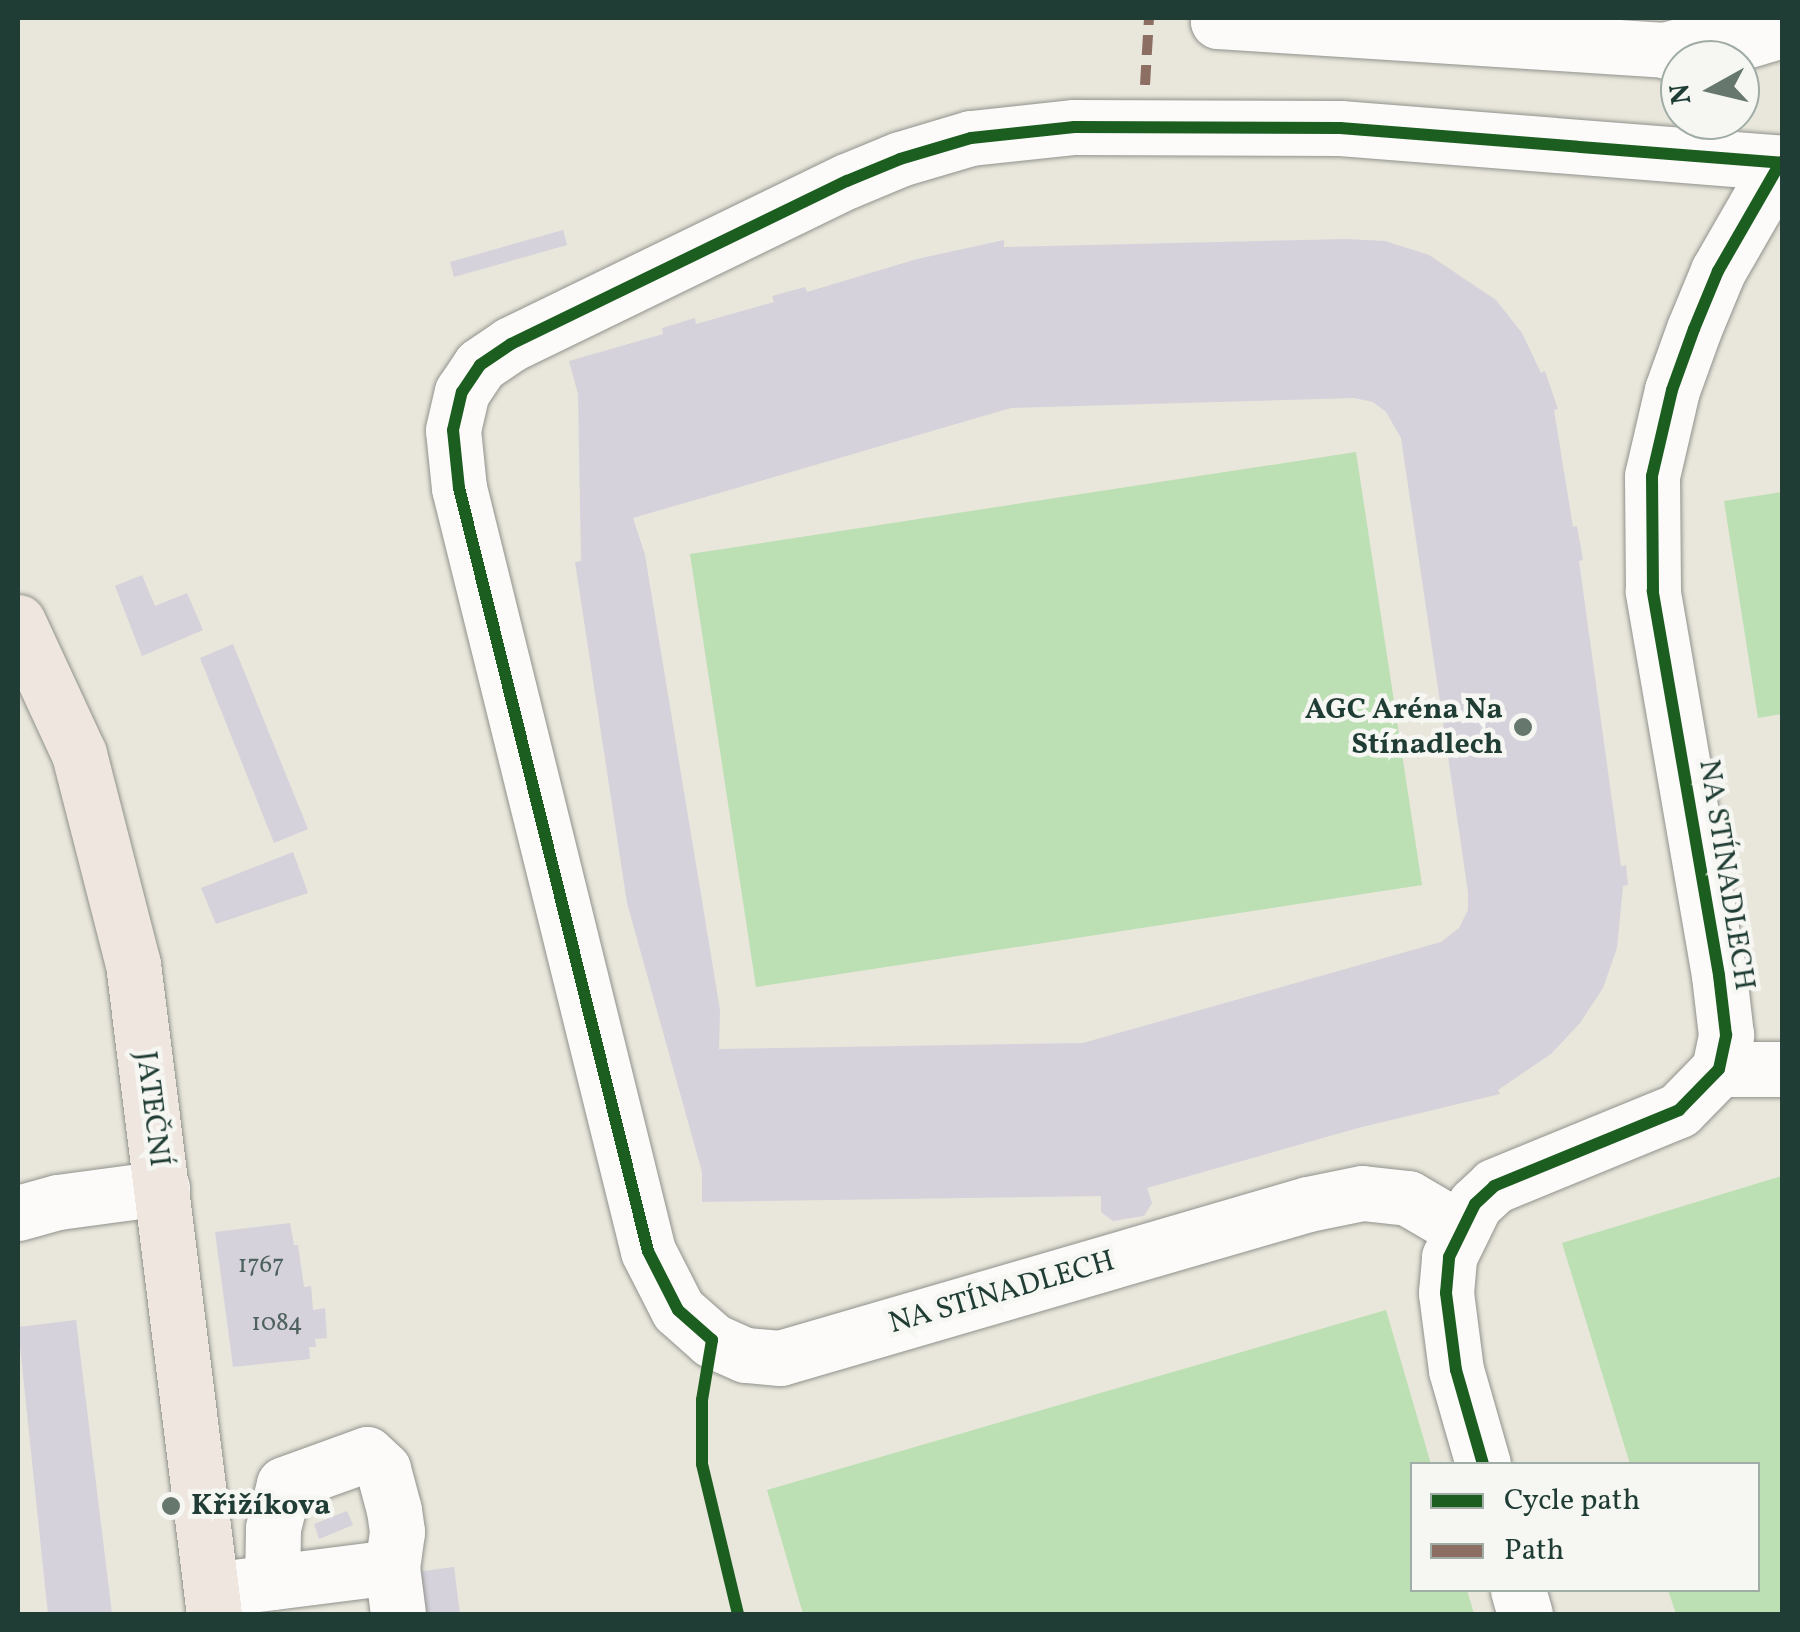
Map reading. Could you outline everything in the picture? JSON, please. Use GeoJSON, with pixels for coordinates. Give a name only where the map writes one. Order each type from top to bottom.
{"type":"FeatureCollection","features":[{"type":"Feature","properties":{"kind":"main road","name":"JATEČNÍ"},"geometry":{"type":"LineString","coordinates":[[18,622],[79,754],[134,964],[212,1602]]}},
{"type":"Feature","properties":{"kind":"street"},"geometry":{"type":"LineString","coordinates":[[1218,18],[1529,29],[1654,44]]}},
{"type":"Feature","properties":{"kind":"street","name":"NA STÍNADLECH"},"geometry":{"type":"LineString","coordinates":[[1461,1229],[1408,1198],[1362,1193],[1308,1204],[780,1358],[744,1355],[712,1340],[678,1310],[648,1251],[459,488],[453,430],[462,392],[480,364],[511,344],[847,181],[900,159],[971,138],[1074,127],[1340,128],[1781,163],[1718,271],[1694,329],[1672,390],[1652,476],[1654,591],[1719,974],[1726,1035],[1719,1068]]}},
{"type":"Feature","properties":{"kind":"street"},"geometry":{"type":"LineString","coordinates":[[1482,1462],[1456,1370],[1446,1293],[1449,1257],[1475,1204],[1494,1186],[1679,1110],[1719,1068],[1782,1069]]}},
{"type":"Feature","properties":{"kind":"street"},"geometry":{"type":"LineString","coordinates":[[18,1213],[58,1202],[162,1188]]}},
{"type":"Feature","properties":{"kind":"street"},"geometry":{"type":"LineString","coordinates":[[212,1602],[272,1582],[395,1591],[394,1510],[383,1469],[367,1454],[284,1484],[273,1528],[272,1582]]}},
{"type":"Feature","properties":{"kind":"green space"},"geometry":{"type":"Polygon","coordinates":[[[1356,452],[1422,885],[756,987],[690,554],[1356,452]]]}},
{"type":"Feature","properties":{"kind":"green space"},"geometry":{"type":"Polygon","coordinates":[[[1782,492],[1782,714],[1758,718],[1724,501],[1782,492]]]}},
{"type":"Feature","properties":{"kind":"green space"},"geometry":{"type":"Polygon","coordinates":[[[1782,1176],[1782,1614],[1676,1614],[1669,1592],[1760,1592],[1760,1462],[1629,1462],[1562,1243],[1782,1176]]]}},
{"type":"Feature","properties":{"kind":"green space"},"geometry":{"type":"Polygon","coordinates":[[[1386,1310],[1430,1462],[1410,1462],[1410,1592],[1468,1592],[1474,1614],[803,1614],[767,1490],[1386,1310]]]}},
{"type":"Feature","properties":{"kind":"building"},"geometry":{"type":"Polygon","coordinates":[[[563,230],[567,245],[454,277],[450,262],[563,230]]]}},
{"type":"Feature","properties":{"kind":"building","name":"AGC Aréna Na Stínadlech"},"geometry":{"type":"Polygon","coordinates":[[[1004,240],[1004,247],[1385,241],[1429,255],[1496,300],[1522,333],[1541,373],[1545,371],[1558,409],[1554,410],[1573,527],[1577,526],[1583,560],[1579,561],[1621,866],[1626,865],[1628,885],[1623,886],[1617,948],[1603,988],[1580,1023],[1551,1054],[1498,1090],[1500,1094],[1358,1128],[1147,1188],[1152,1203],[1144,1216],[1113,1221],[1101,1212],[1101,1196],[702,1202],[702,1172],[627,903],[575,562],[581,561],[578,394],[569,361],[663,334],[662,328],[695,318],[696,324],[774,302],[772,296],[805,287],[807,292],[917,259],[1004,240]],[[1354,398],[1011,408],[633,518],[645,555],[720,1010],[719,1049],[1083,1043],[1441,942],[1459,928],[1468,910],[1468,892],[1401,438],[1386,412],[1373,402],[1354,398]]]}},
{"type":"Feature","properties":{"kind":"building"},"geometry":{"type":"Polygon","coordinates":[[[142,575],[155,606],[187,593],[203,630],[142,656],[115,586],[142,575]]]}},
{"type":"Feature","properties":{"kind":"building"},"geometry":{"type":"Polygon","coordinates":[[[233,644],[308,829],[274,843],[200,658],[233,644]]]}},
{"type":"Feature","properties":{"kind":"building"},"geometry":{"type":"Polygon","coordinates":[[[293,852],[308,893],[216,924],[201,888],[293,852]]]}},
{"type":"Feature","properties":{"kind":"building"},"geometry":{"type":"Polygon","coordinates":[[[290,1223],[294,1245],[298,1245],[304,1287],[311,1286],[313,1310],[325,1308],[327,1338],[315,1339],[316,1347],[309,1347],[310,1359],[233,1367],[215,1232],[290,1223]]]}},
{"type":"Feature","properties":{"kind":"building"},"geometry":{"type":"Polygon","coordinates":[[[76,1320],[112,1614],[48,1614],[18,1327],[76,1320]]]}},
{"type":"Feature","properties":{"kind":"building"},"geometry":{"type":"Polygon","coordinates":[[[347,1511],[353,1525],[319,1539],[314,1524],[347,1511]]]}},
{"type":"Feature","properties":{"kind":"building"},"geometry":{"type":"Polygon","coordinates":[[[454,1567],[460,1614],[421,1614],[416,1572],[454,1567]]]}},
{"type":"Feature","properties":{"kind":"marked path"},"geometry":{"type":"LineString","coordinates":[[1145,85],[1149,18]]}},
{"type":"Feature","properties":{"kind":"cycle path"},"geometry":{"type":"LineString","coordinates":[[738,1614],[702,1464],[702,1400],[712,1340],[678,1310],[648,1251],[459,488],[453,430],[462,392],[480,365],[511,344],[847,181],[900,159],[971,138],[1074,127],[1340,128],[1782,163]]}},
{"type":"Feature","properties":{"kind":"cycle path"},"geometry":{"type":"LineString","coordinates":[[1482,1462],[1456,1370],[1446,1293],[1449,1257],[1475,1204],[1494,1186],[1679,1110],[1719,1069],[1726,1035],[1719,975],[1653,591],[1652,476],[1672,390],[1694,329],[1718,271],[1780,163]]}},
{"type":"Feature","properties":{"kind":"place","name":"AGC Aréna Na Stínadlech"},"geometry":{"type":"Point","coordinates":[1523,727]}},
{"type":"Feature","properties":{"kind":"place","name":"Křižíkova"},"geometry":{"type":"Point","coordinates":[171,1506]}}]}
